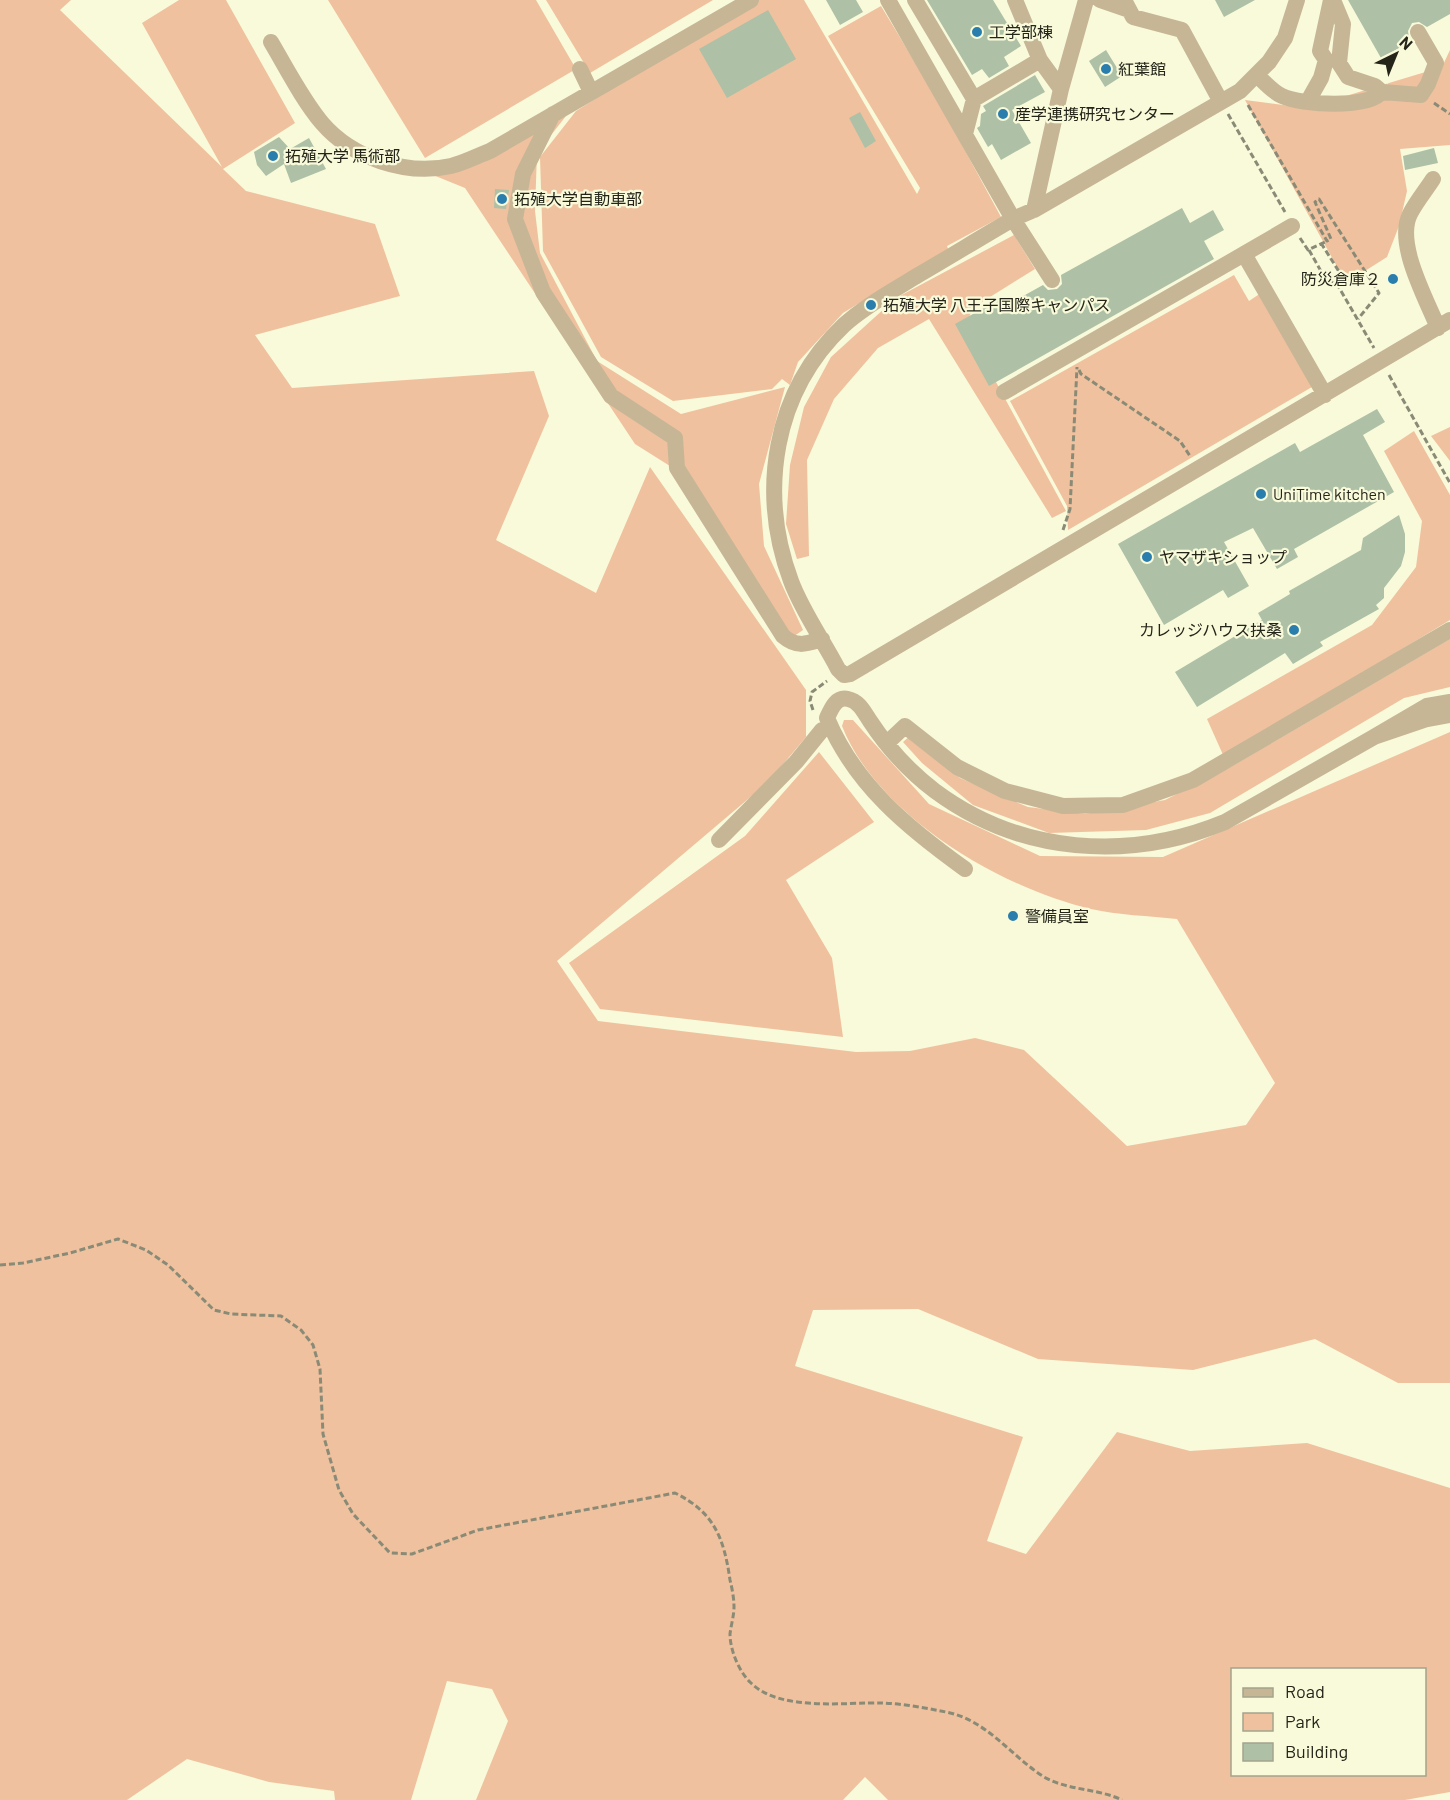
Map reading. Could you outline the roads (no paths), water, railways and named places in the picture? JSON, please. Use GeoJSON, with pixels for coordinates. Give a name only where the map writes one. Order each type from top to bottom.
{"type":"FeatureCollection","features":[{"type":"Feature","properties":{"kind":"lane"},"geometry":{"type":"LineString","coordinates":[[271,42],[323,124],[342,141],[380,162],[430,169],[452,166],[490,152],[751,0]]}},
{"type":"Feature","properties":{"kind":"lane"},"geometry":{"type":"LineString","coordinates":[[888,0],[1013,219],[1052,280]]}},
{"type":"Feature","properties":{"kind":"lane"},"geometry":{"type":"LineString","coordinates":[[915,0],[974,99]]}},
{"type":"Feature","properties":{"kind":"lane"},"geometry":{"type":"LineString","coordinates":[[1015,0],[1040,60],[1061,89]]}},
{"type":"Feature","properties":{"kind":"lane"},"geometry":{"type":"LineString","coordinates":[[1034,210],[1061,89],[1086,0]]}},
{"type":"Feature","properties":{"kind":"lane"},"geometry":{"type":"LineString","coordinates":[[1100,0],[1126,5],[1132,17],[1182,30],[1225,109]]}},
{"type":"Feature","properties":{"kind":"lane"},"geometry":{"type":"LineString","coordinates":[[848,698],[844,675],[792,584],[781,549],[774,510],[774,470],[785,418],[805,373],[822,347],[845,324],[879,299],[1013,219],[1225,109],[1269,63],[1285,38],[1297,0]]}},
{"type":"Feature","properties":{"kind":"lane"},"geometry":{"type":"LineString","coordinates":[[1332,0],[1320,51],[1348,77],[1375,86],[1382,92],[1421,95],[1428,84],[1436,63],[1418,33]]}},
{"type":"Feature","properties":{"kind":"lane"},"geometry":{"type":"LineString","coordinates":[[965,134],[974,99],[1040,60]]}},
{"type":"Feature","properties":{"kind":"lane"},"geometry":{"type":"LineString","coordinates":[[1308,101],[1333,61]]}},
{"type":"Feature","properties":{"kind":"lane"},"geometry":{"type":"LineString","coordinates":[[580,69],[591,92]]}},
{"type":"Feature","properties":{"kind":"lane"},"geometry":{"type":"LineString","coordinates":[[1257,75],[1280,96],[1308,101],[1355,104],[1377,98],[1382,92]]}},
{"type":"Feature","properties":{"kind":"lane"},"geometry":{"type":"LineString","coordinates":[[553,114],[523,174],[515,219],[543,292],[612,396],[675,438],[677,468],[783,636],[791,643],[802,645],[822,639]]}},
{"type":"Feature","properties":{"kind":"lane"},"geometry":{"type":"LineString","coordinates":[[844,675],[1325,396],[1444,324],[1413,272],[1406,228],[1409,215],[1433,179]]}},
{"type":"Feature","properties":{"kind":"lane"},"geometry":{"type":"LineString","coordinates":[[1004,392],[1292,226]]}},
{"type":"Feature","properties":{"kind":"lane"},"geometry":{"type":"LineString","coordinates":[[1244,254],[1325,396]]}},
{"type":"Feature","properties":{"kind":"lane"},"geometry":{"type":"LineString","coordinates":[[886,743],[905,726],[957,767],[1005,791],[1063,806],[1123,805],[1193,780],[1450,630]]}},
{"type":"Feature","properties":{"kind":"lane"},"geometry":{"type":"LineString","coordinates":[[965,869],[900,820],[860,776],[840,747],[827,718],[831,708],[839,700],[848,698],[858,703],[886,743],[934,790],[994,825],[1051,842],[1109,848],[1173,840],[1217,825],[1374,736],[1450,702]]}},
{"type":"Feature","properties":{"kind":"lane"},"geometry":{"type":"LineString","coordinates":[[1427,712],[1450,715]]}},
{"type":"Feature","properties":{"kind":"lane"},"geometry":{"type":"LineString","coordinates":[[719,840],[796,762],[822,730]]}},
{"type":"Feature","properties":{"kind":"place","name":"工学部棟"},"geometry":{"type":"Point","coordinates":[977,32]}},
{"type":"Feature","properties":{"kind":"place","name":"紅葉館"},"geometry":{"type":"Point","coordinates":[1106,69]}},
{"type":"Feature","properties":{"kind":"place","name":"産学連携研究センター"},"geometry":{"type":"Point","coordinates":[1003,114]}},
{"type":"Feature","properties":{"kind":"place","name":"拓殖大学 馬術部"},"geometry":{"type":"Point","coordinates":[273,156]}},
{"type":"Feature","properties":{"kind":"place","name":"拓殖大学自動車部"},"geometry":{"type":"Point","coordinates":[502,199]}},
{"type":"Feature","properties":{"kind":"place","name":"防災倉庫２"},"geometry":{"type":"Point","coordinates":[1393,279]}},
{"type":"Feature","properties":{"kind":"place","name":"拓殖大学 八王子国際キャンパス"},"geometry":{"type":"Point","coordinates":[871,305]}},
{"type":"Feature","properties":{"kind":"place","name":"UniTime kitchen"},"geometry":{"type":"Point","coordinates":[1261,494]}},
{"type":"Feature","properties":{"kind":"place","name":"ヤマザキショップ"},"geometry":{"type":"Point","coordinates":[1147,557]}},
{"type":"Feature","properties":{"kind":"place","name":"カレッジハウス扶桑"},"geometry":{"type":"Point","coordinates":[1294,630]}},
{"type":"Feature","properties":{"kind":"place","name":"警備員室"},"geometry":{"type":"Point","coordinates":[1013,916]}}]}
